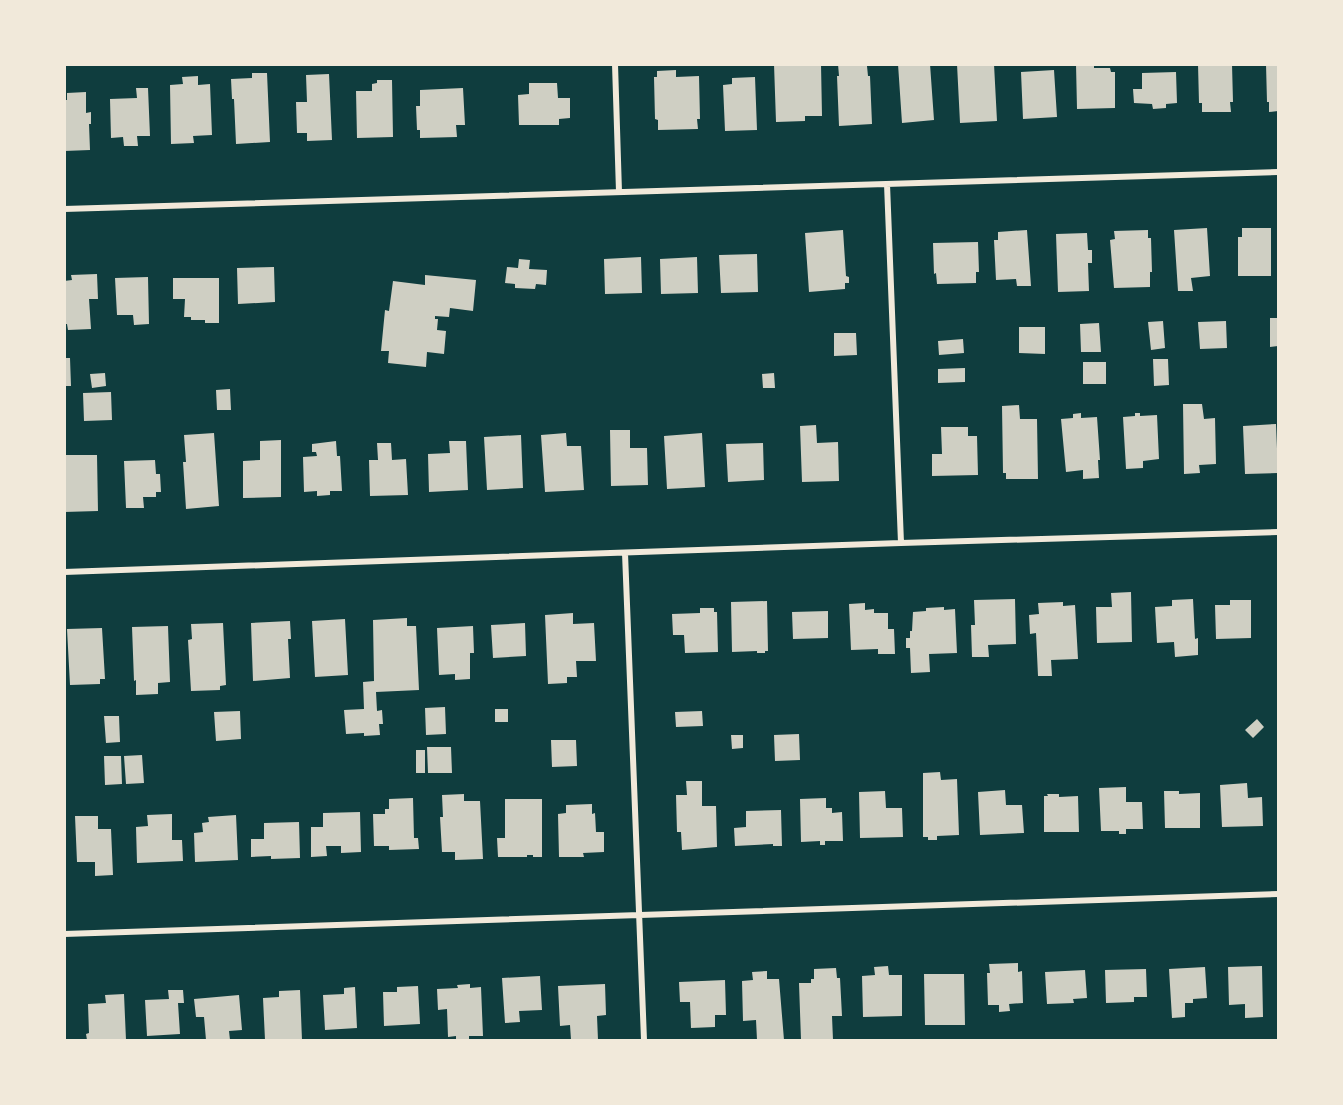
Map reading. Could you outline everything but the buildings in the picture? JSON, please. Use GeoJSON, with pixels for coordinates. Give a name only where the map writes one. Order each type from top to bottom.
{"type":"FeatureCollection","features":[{"type":"Feature","properties":{"kind":"street"},"geometry":{"type":"LineString","coordinates":[[615,64],[619,192]]}},
{"type":"Feature","properties":{"kind":"street"},"geometry":{"type":"LineString","coordinates":[[64,209],[1278,172]]}},
{"type":"Feature","properties":{"kind":"street"},"geometry":{"type":"LineString","coordinates":[[887,184],[901,543]]}},
{"type":"Feature","properties":{"kind":"street"},"geometry":{"type":"LineString","coordinates":[[64,572],[1278,532]]}},
{"type":"Feature","properties":{"kind":"street"},"geometry":{"type":"LineString","coordinates":[[625,553],[644,1041]]}},
{"type":"Feature","properties":{"kind":"street"},"geometry":{"type":"LineString","coordinates":[[64,934],[1278,894]]}}]}
